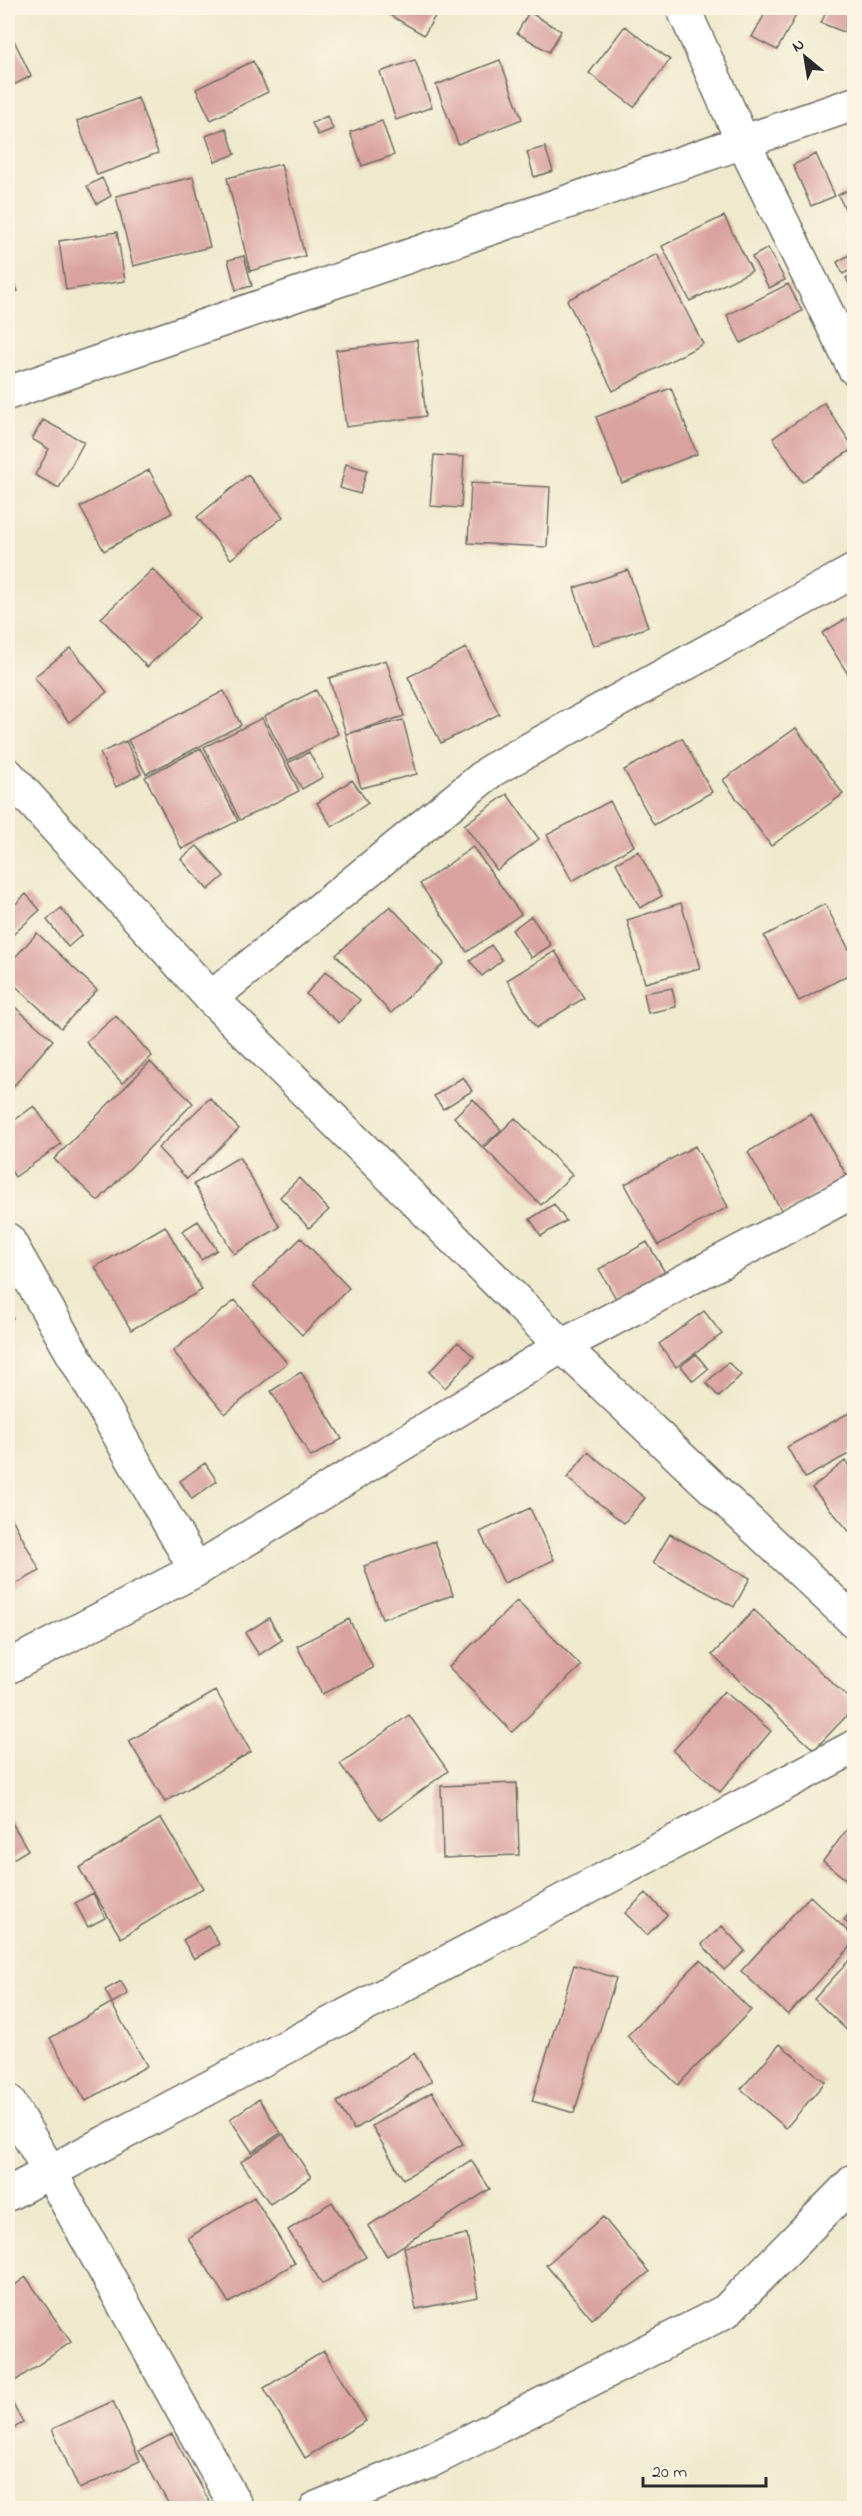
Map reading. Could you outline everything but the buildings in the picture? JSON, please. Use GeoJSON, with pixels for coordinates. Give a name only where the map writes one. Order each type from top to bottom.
{"type":"FeatureCollection","features":[{"type":"Feature","properties":{"kind":"street"},"geometry":{"type":"LineString","coordinates":[[683,8],[743,142],[855,369]]}},
{"type":"Feature","properties":{"kind":"street"},"geometry":{"type":"LineString","coordinates":[[8,393],[855,104]]}},
{"type":"Feature","properties":{"kind":"street"},"geometry":{"type":"LineString","coordinates":[[211,998],[492,770],[855,571]]}},
{"type":"Feature","properties":{"kind":"street"},"geometry":{"type":"LineString","coordinates":[[8,775],[211,998],[561,1346],[855,1621]]}},
{"type":"Feature","properties":{"kind":"street"},"geometry":{"type":"LineString","coordinates":[[8,1667],[196,1570],[561,1346],[855,1191]]}},
{"type":"Feature","properties":{"kind":"street"},"geometry":{"type":"LineString","coordinates":[[8,1240],[196,1570]]}},
{"type":"Feature","properties":{"kind":"street"},"geometry":{"type":"LineString","coordinates":[[8,2194],[49,2170],[855,1748]]}},
{"type":"Feature","properties":{"kind":"street"},"geometry":{"type":"LineString","coordinates":[[8,2101],[49,2170],[237,2508]]}},
{"type":"Feature","properties":{"kind":"street"},"geometry":{"type":"LineString","coordinates":[[317,2508],[426,2463],[726,2311],[855,2181]]}}]}
